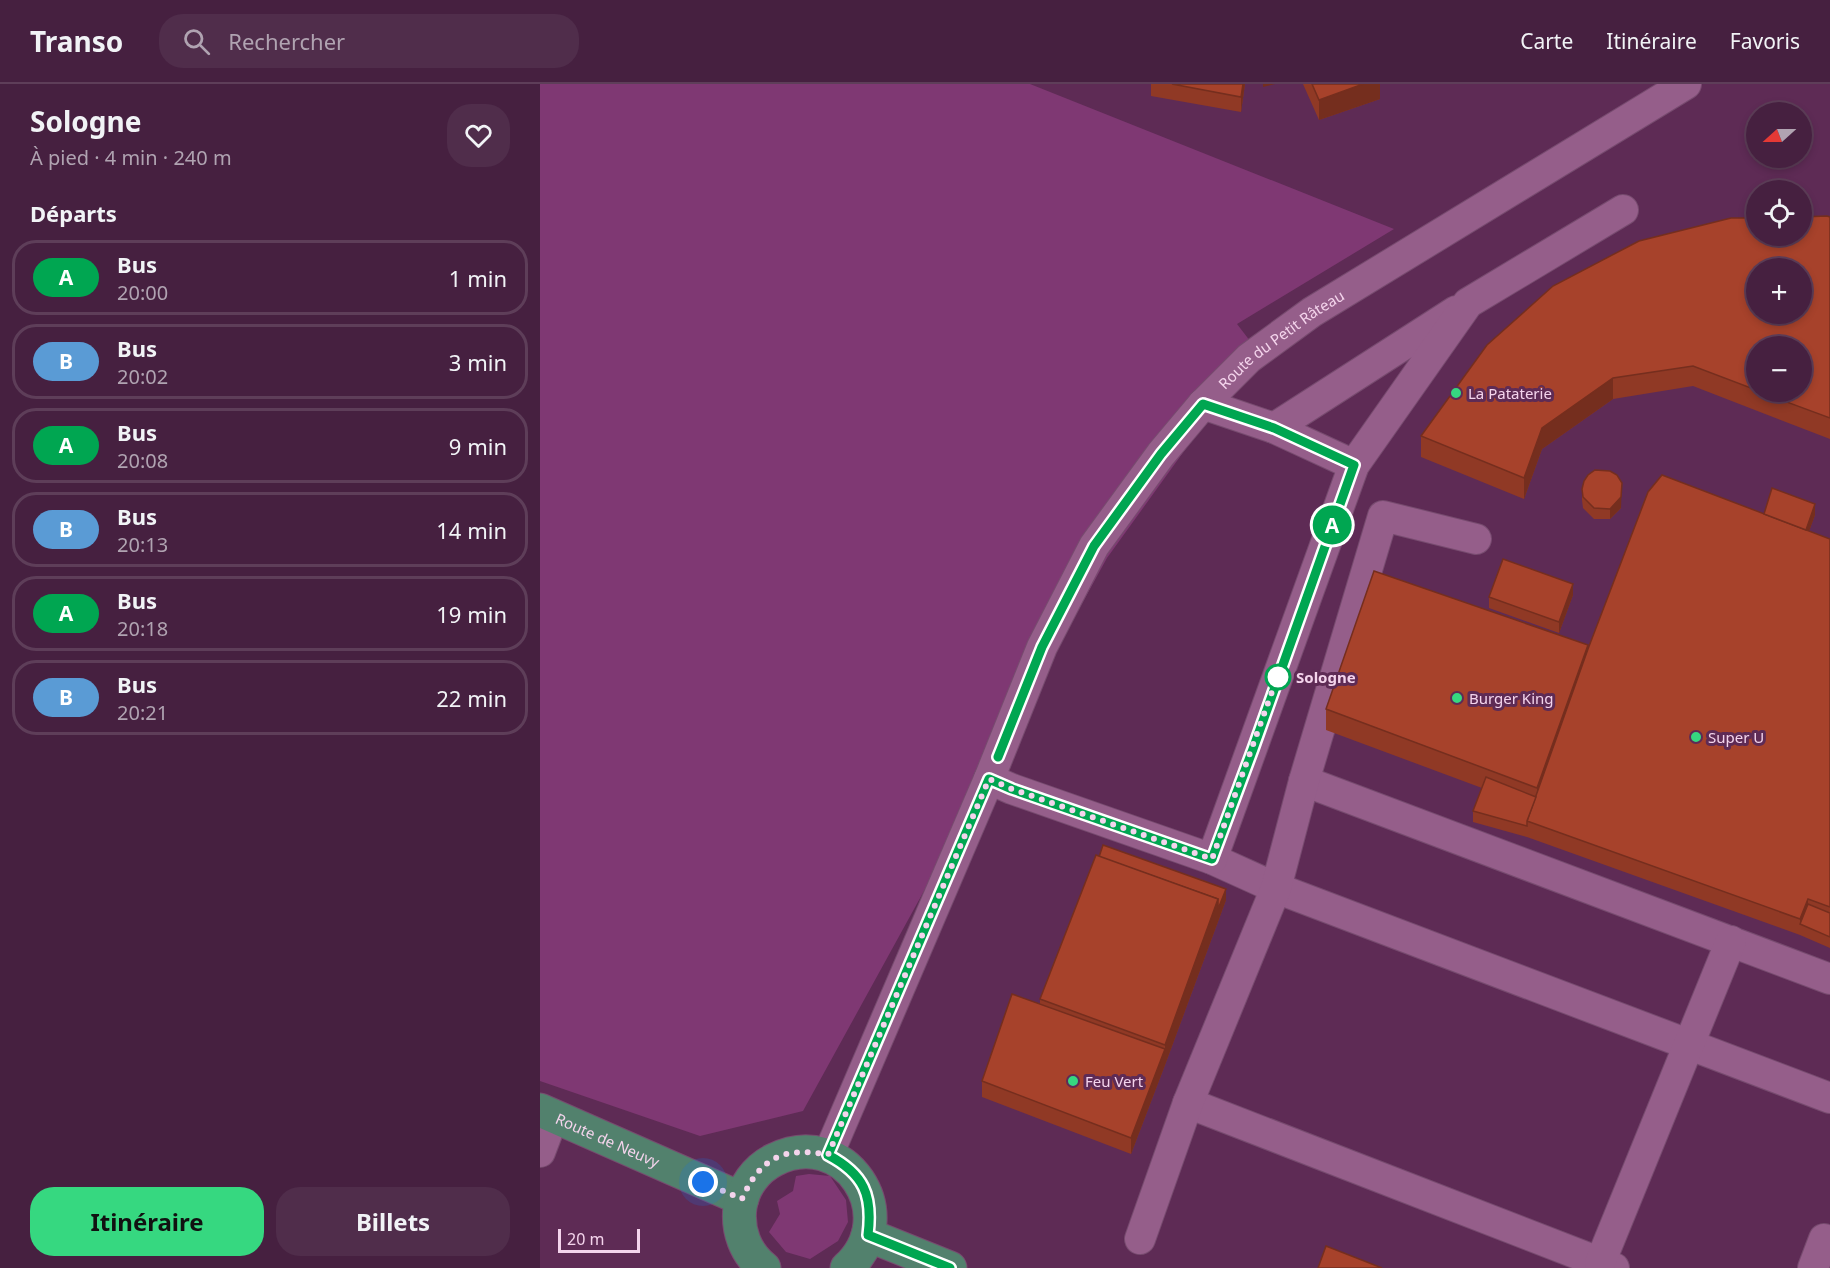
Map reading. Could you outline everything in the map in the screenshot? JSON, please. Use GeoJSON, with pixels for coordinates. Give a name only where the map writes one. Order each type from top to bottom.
{"type":"FeatureCollection","features":[{"type":"Feature","properties":{"kind":"main road","name":"Route de Neuvy"},"geometry":{"type":"LineString","coordinates":[[547,1112],[742,1199]]}},
{"type":"Feature","properties":{"kind":"main road"},"geometry":{"type":"LineString","coordinates":[[764,1268],[749,1252],[741,1236],[739,1217],[742,1199],[751,1179],[766,1164],[785,1154],[807,1151],[828,1155],[845,1165],[859,1179],[867,1196],[871,1215],[868,1235],[860,1252],[847,1268]]}},
{"type":"Feature","properties":{"kind":"main road"},"geometry":{"type":"LineString","coordinates":[[868,1235],[950,1268]]}},
{"type":"Feature","properties":{"kind":"street","name":"Route du Petit Râteau"},"geometry":{"type":"LineString","coordinates":[[828,1155],[989,779],[1042,647],[1094,546],[1161,454],[1203,404],[1249,358],[1312,312],[1686,84]]}},
{"type":"Feature","properties":{"kind":"street"},"geometry":{"type":"LineString","coordinates":[[1274,428],[1468,303],[1623,210]]}},
{"type":"Feature","properties":{"kind":"street"},"geometry":{"type":"LineString","coordinates":[[1212,859],[1354,465],[1468,303]]}},
{"type":"Feature","properties":{"kind":"street"},"geometry":{"type":"LineString","coordinates":[[1203,404],[1274,428],[1354,465]]}},
{"type":"Feature","properties":{"kind":"street"},"geometry":{"type":"LineString","coordinates":[[1140,1239],[1188,1103],[1276,888],[1304,781],[1383,516],[1476,539]]}},
{"type":"Feature","properties":{"kind":"street"},"geometry":{"type":"LineString","coordinates":[[989,779],[1212,859],[1276,888],[1830,1098]]}},
{"type":"Feature","properties":{"kind":"street"},"geometry":{"type":"LineString","coordinates":[[1304,781],[1830,979]]}},
{"type":"Feature","properties":{"kind":"street"},"geometry":{"type":"LineString","coordinates":[[1188,1103],[1602,1265],[1731,941]]}},
{"type":"Feature","properties":{"kind":"street"},"geometry":{"type":"LineString","coordinates":[[540,1152],[547,1112]]}},
{"type":"Feature","properties":{"kind":"street"},"geometry":{"type":"LineString","coordinates":[[1813,1268],[1824,1239],[1830,1242]]}},
{"type":"Feature","properties":{"kind":"shaded area"},"geometry":{"type":"Polygon","coordinates":[[[540,84],[1030,84],[1394,229],[1237,324],[1257,350],[1107,558],[803,1111],[700,1136],[540,1081],[540,84]]]}},
{"type":"Feature","properties":{"kind":"shaded area"},"geometry":{"type":"Polygon","coordinates":[[[809,1174],[830,1176],[846,1200],[848,1222],[838,1241],[810,1259],[786,1252],[769,1232],[780,1214],[777,1201],[793,1191],[796,1176],[809,1174]]]}},
{"type":"Feature","properties":{"kind":"building"},"geometry":{"type":"Polygon","coordinates":[[[1172,84],[1243,84],[1241,97],[1172,84]]]}},
{"type":"Feature","properties":{"kind":"building"},"geometry":{"type":"Polygon","coordinates":[[[1312,84],[1363,84],[1319,100],[1312,84]]]}},
{"type":"Feature","properties":{"kind":"building"},"geometry":{"type":"Polygon","coordinates":[[[1812,217],[1830,217],[1830,418],[1787,402],[1812,402],[1812,336],[1746,336],[1746,386],[1693,366],[1613,378],[1542,428],[1524,478],[1421,436],[1487,345],[1553,286],[1639,241],[1731,218],[1746,218],[1746,246],[1812,246],[1812,217]]]}},
{"type":"Feature","properties":{"kind":"building"},"geometry":{"type":"Polygon","coordinates":[[[1595,470],[1610,471],[1617,475],[1622,483],[1621,497],[1610,509],[1594,508],[1583,497],[1584,481],[1595,470]]]}},
{"type":"Feature","properties":{"kind":"building","name":"Super U"},"geometry":{"type":"Polygon","coordinates":[[[1662,475],[1830,539],[1830,907],[1808,899],[1800,919],[1527,821],[1588,649],[1648,492],[1662,475]]]}},
{"type":"Feature","properties":{"kind":"building"},"geometry":{"type":"Polygon","coordinates":[[[1772,488],[1815,504],[1806,530],[1764,514],[1772,488]]]}},
{"type":"Feature","properties":{"kind":"building"},"geometry":{"type":"Polygon","coordinates":[[[1503,559],[1573,584],[1559,622],[1489,597],[1503,559]]]}},
{"type":"Feature","properties":{"kind":"building","name":"Burger King"},"geometry":{"type":"Polygon","coordinates":[[[1374,571],[1588,645],[1537,788],[1326,709],[1374,571]]]}},
{"type":"Feature","properties":{"kind":"building"},"geometry":{"type":"Polygon","coordinates":[[[1486,777],[1536,797],[1527,826],[1473,811],[1486,777]]]}},
{"type":"Feature","properties":{"kind":"building"},"geometry":{"type":"Polygon","coordinates":[[[1103,845],[1226,889],[1218,909],[1218,899],[1099,857],[1103,845]]]}},
{"type":"Feature","properties":{"kind":"building"},"geometry":{"type":"Polygon","coordinates":[[[1096,855],[1218,899],[1165,1045],[1040,999],[1096,855]]]}},
{"type":"Feature","properties":{"kind":"building"},"geometry":{"type":"Polygon","coordinates":[[[1808,904],[1830,913],[1830,937],[1800,924],[1808,904]]]}},
{"type":"Feature","properties":{"kind":"building","name":"Feu Vert"},"geometry":{"type":"Polygon","coordinates":[[[1012,994],[1165,1049],[1131,1138],[982,1081],[1012,994]]]}},
{"type":"Feature","properties":{"kind":"building"},"geometry":{"type":"Polygon","coordinates":[[[1326,1246],[1382,1268],[1318,1268],[1326,1246]]]}},
{"type":"Feature","properties":{"kind":"bus line","name":"A"},"geometry":{"type":"LineString","coordinates":[[950,1268],[868,1235],[871,1215],[867,1196],[859,1179],[845,1165],[828,1155],[989,779],[1212,859],[1354,465],[1274,428],[1203,404],[1161,454],[1094,546],[1042,647],[998,757]]}},
{"type":"Feature","properties":{"kind":"place","name":"La Pataterie"},"geometry":{"type":"Point","coordinates":[1456,393]}},
{"type":"Feature","properties":{"kind":"place","name":"Sologne"},"geometry":{"type":"Point","coordinates":[1278,677]}},
{"type":"Feature","properties":{"kind":"place","name":"Burger King"},"geometry":{"type":"Point","coordinates":[1457,698]}},
{"type":"Feature","properties":{"kind":"place","name":"Super U"},"geometry":{"type":"Point","coordinates":[1696,737]}},
{"type":"Feature","properties":{"kind":"place","name":"Feu Vert"},"geometry":{"type":"Point","coordinates":[1073,1081]}},
{"type":"Feature","properties":{"kind":"route"},"geometry":{"type":"LineString","coordinates":[[703,1182],[742,1199],[751,1179],[766,1164],[785,1154],[807,1151],[828,1155],[989,779],[1212,859],[1278,675],[1278,677]]}}]}
